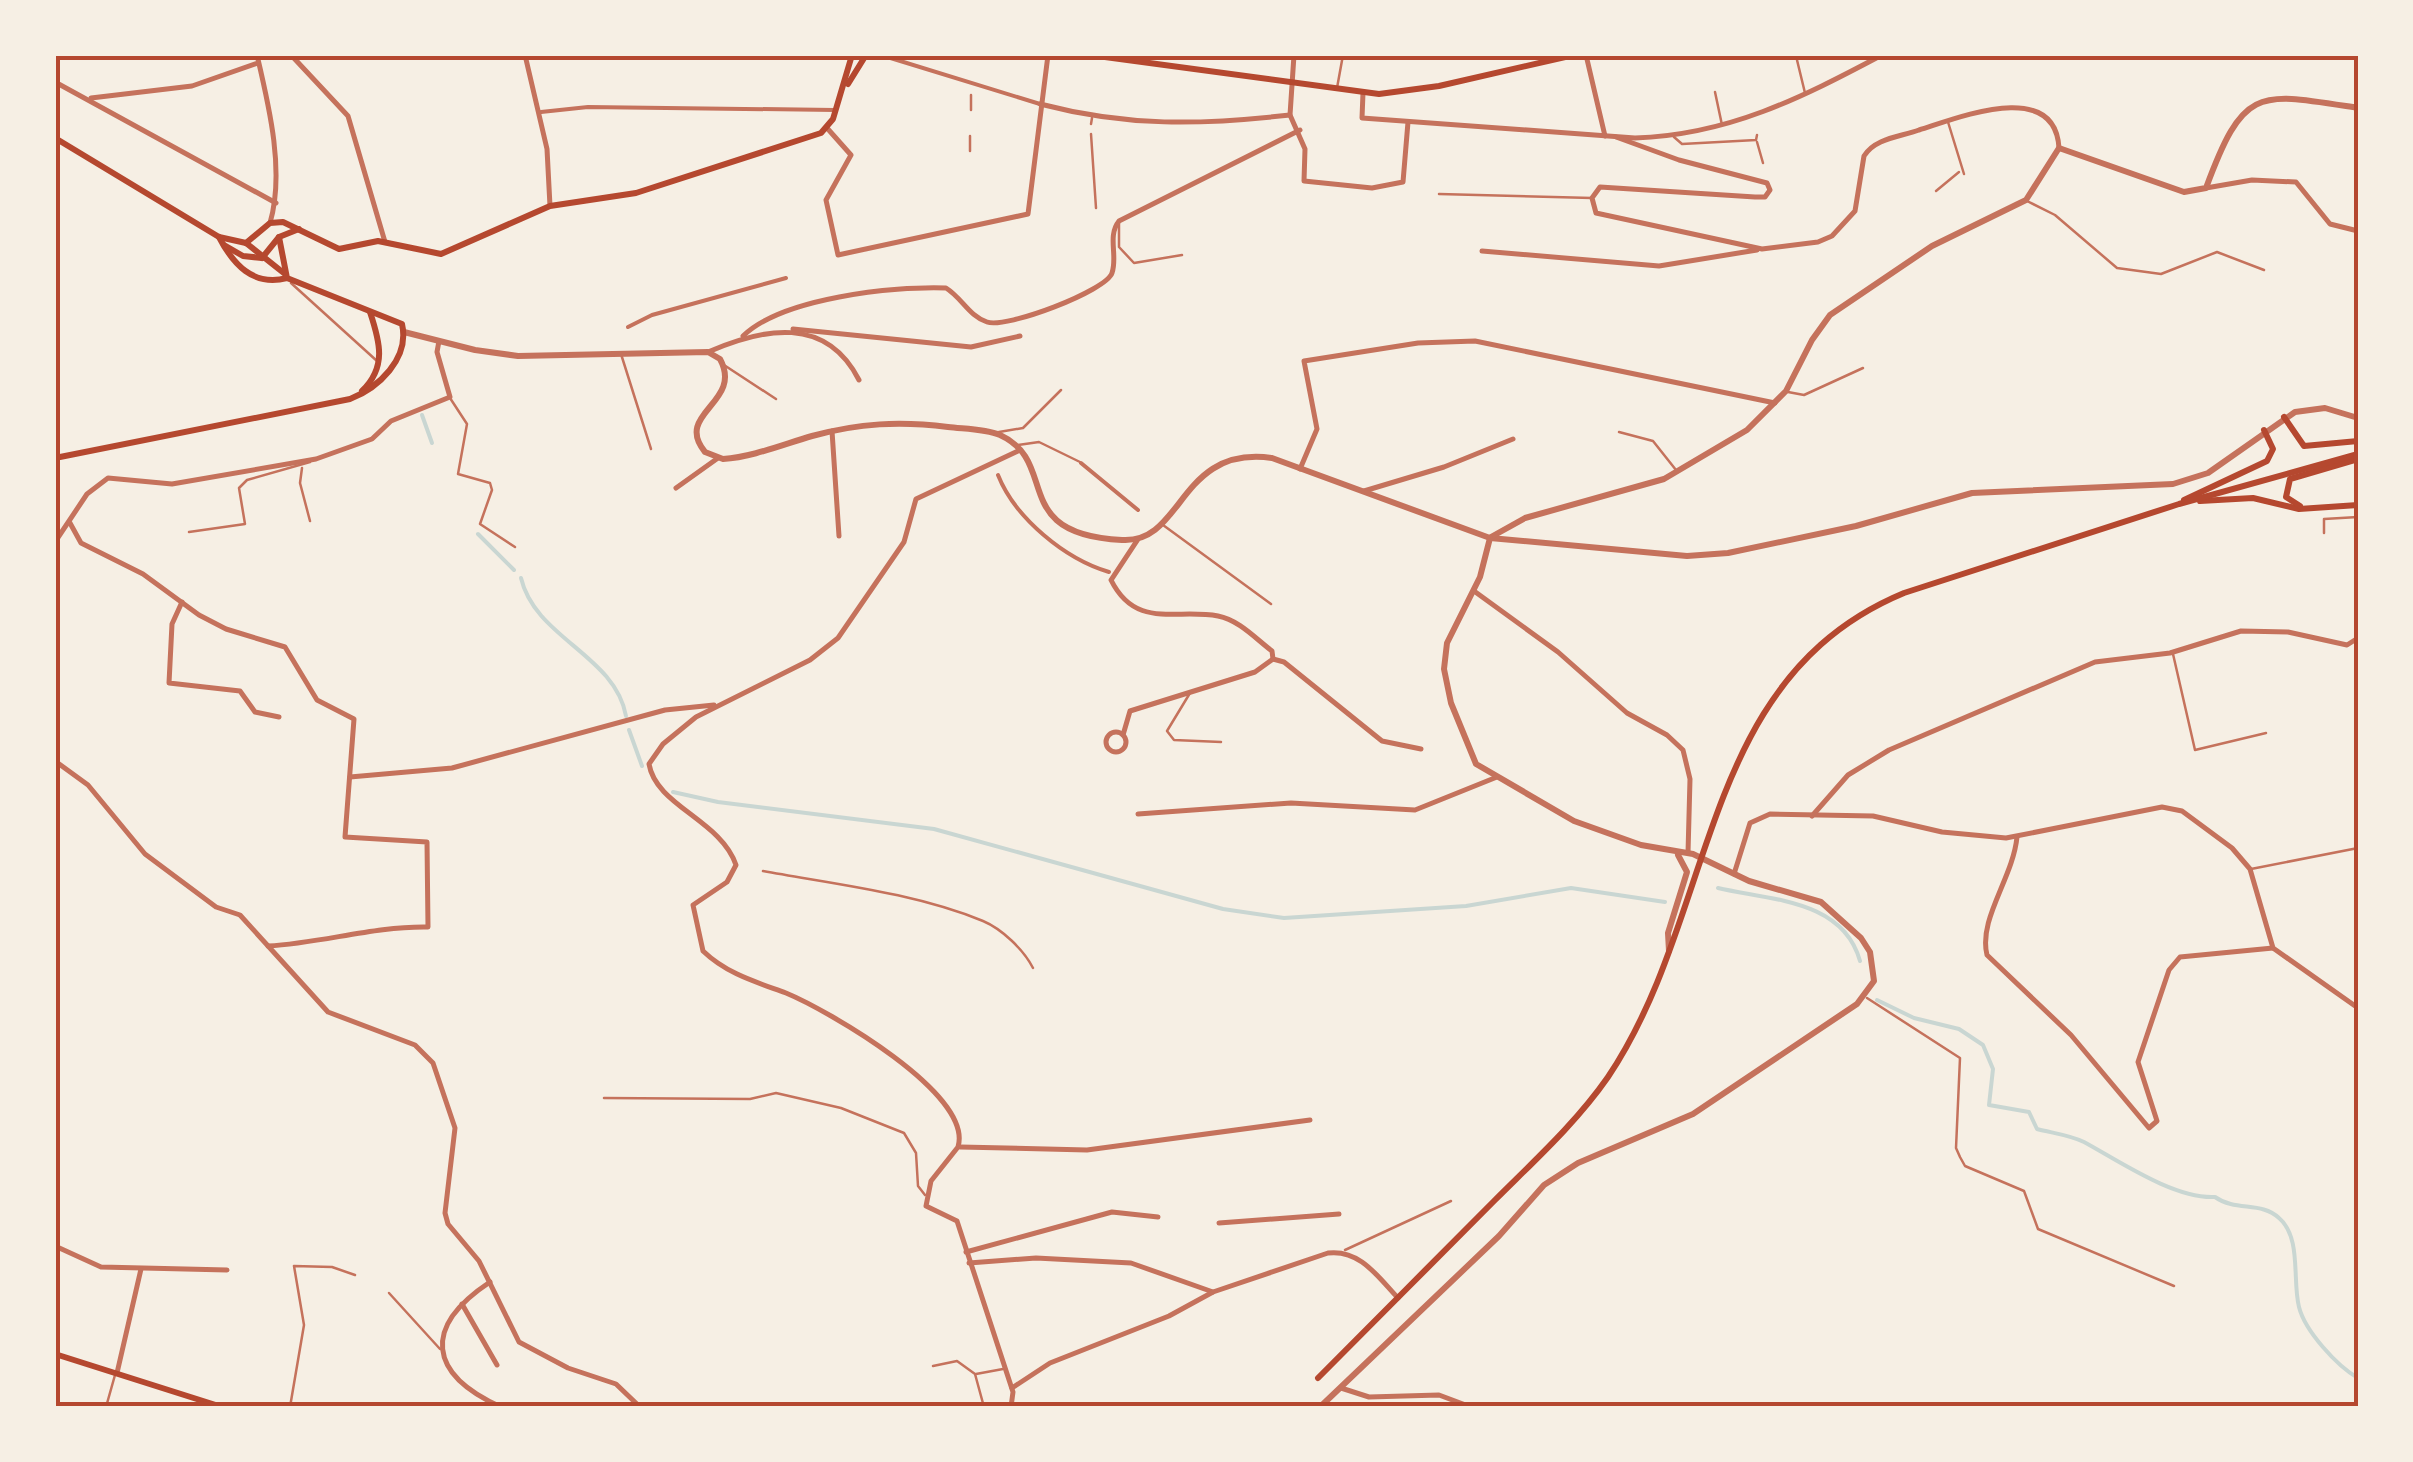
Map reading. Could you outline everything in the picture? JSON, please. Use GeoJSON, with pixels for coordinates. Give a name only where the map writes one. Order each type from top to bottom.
{"type":"FeatureCollection","features":[{"type":"Feature","properties":{"kind":"main road"},"geometry":{"type":"LineString","coordinates":[[246,243],[270,223],[300,229],[339,249],[384,242],[441,254],[550,206],[636,192],[793,144],[827,128],[845,89],[852,55]]}},
{"type":"Feature","properties":{"kind":"main road"},"geometry":{"type":"LineString","coordinates":[[845,89],[866,55]]}},
{"type":"Feature","properties":{"kind":"main road"},"geometry":{"type":"LineString","coordinates":[[1090,55],[1364,93],[1406,92],[1574,55]]}},
{"type":"Feature","properties":{"kind":"main road"},"geometry":{"type":"LineString","coordinates":[[55,138],[243,256],[262,258]]}},
{"type":"Feature","properties":{"kind":"main road"},"geometry":{"type":"LineString","coordinates":[[262,258],[279,238],[300,229]]}},
{"type":"Feature","properties":{"kind":"main road"},"geometry":{"type":"LineString","coordinates":[[279,238],[286,276]]}},
{"type":"Feature","properties":{"kind":"main road"},"geometry":{"type":"LineString","coordinates":[[55,458],[357,396],[386,377],[404,332],[402,324],[286,276],[246,243],[221,241]]}},
{"type":"Feature","properties":{"kind":"main road"},"geometry":{"type":"LineString","coordinates":[[221,241],[236,266],[263,278],[286,276]]}},
{"type":"Feature","properties":{"kind":"main road"},"geometry":{"type":"LineString","coordinates":[[357,396],[379,365],[381,343],[370,312]]}},
{"type":"Feature","properties":{"kind":"main road"},"geometry":{"type":"LineString","coordinates":[[2284,417],[2304,446],[2358,441]]}},
{"type":"Feature","properties":{"kind":"main road"},"geometry":{"type":"LineString","coordinates":[[2178,504],[2195,492],[2267,462],[2273,449],[2264,430]]}},
{"type":"Feature","properties":{"kind":"main road"},"geometry":{"type":"LineString","coordinates":[[1318,1378],[1582,1110],[1631,1039],[1760,714],[1791,670],[1838,627],[1904,593],[2178,504],[2358,457]]}},
{"type":"Feature","properties":{"kind":"main road"},"geometry":{"type":"LineString","coordinates":[[2306,508],[2286,497],[2290,479],[2358,457]]}},
{"type":"Feature","properties":{"kind":"main road"},"geometry":{"type":"LineString","coordinates":[[2178,504],[2234,497],[2306,508],[2358,504]]}},
{"type":"Feature","properties":{"kind":"main road"},"geometry":{"type":"LineString","coordinates":[[55,1354],[222,1407]]}},
{"type":"Feature","properties":{"kind":"street"},"geometry":{"type":"LineString","coordinates":[[291,55],[348,116],[384,242]]}},
{"type":"Feature","properties":{"kind":"street"},"geometry":{"type":"LineString","coordinates":[[525,55],[540,112],[550,206]]}},
{"type":"Feature","properties":{"kind":"street"},"geometry":{"type":"LineString","coordinates":[[827,128],[850,155],[826,200],[838,255],[1028,214],[1048,55]]}},
{"type":"Feature","properties":{"kind":"street"},"geometry":{"type":"LineString","coordinates":[[1294,55],[1290,115],[1300,130],[1305,149],[1304,181],[1372,188],[1403,182],[1408,122]]}},
{"type":"Feature","properties":{"kind":"street"},"geometry":{"type":"LineString","coordinates":[[1586,55],[1605,136]]}},
{"type":"Feature","properties":{"kind":"street"},"geometry":{"type":"LineString","coordinates":[[1364,93],[1362,118],[1616,137],[1674,137],[1767,114],[1882,55]]}},
{"type":"Feature","properties":{"kind":"street"},"geometry":{"type":"LineString","coordinates":[[884,56],[971,89],[1040,104],[1091,121],[1157,125],[1290,115]]}},
{"type":"Feature","properties":{"kind":"street"},"geometry":{"type":"LineString","coordinates":[[88,98],[192,86],[258,59],[271,126],[276,202],[270,223]]}},
{"type":"Feature","properties":{"kind":"street"},"geometry":{"type":"LineString","coordinates":[[55,82],[276,202]]}},
{"type":"Feature","properties":{"kind":"street"},"geometry":{"type":"LineString","coordinates":[[2206,188],[2227,131],[2276,96],[2358,108]]}},
{"type":"Feature","properties":{"kind":"street"},"geometry":{"type":"LineString","coordinates":[[626,101],[626,110]]}},
{"type":"Feature","properties":{"kind":"street"},"geometry":{"type":"LineString","coordinates":[[1482,251],[1659,266],[1832,236],[1855,211],[1866,150],[1878,142],[1995,109],[2040,112],[2055,126],[2059,148],[2026,200],[1932,246],[1830,316],[1812,340],[1786,392],[1747,430],[1676,471],[1622,493],[1525,518],[1490,538],[1474,591],[1448,643],[1446,681],[1469,755],[1497,777],[1574,821],[1680,856],[1687,872],[1668,933],[1669,951]]}},
{"type":"Feature","properties":{"kind":"street"},"geometry":{"type":"LineString","coordinates":[[540,112],[837,110]]}},
{"type":"Feature","properties":{"kind":"street"},"geometry":{"type":"LineString","coordinates":[[743,336],[761,320],[875,290],[946,288],[974,316],[1003,325],[1105,283],[1111,277],[1113,229],[1119,221],[1300,130]]}},
{"type":"Feature","properties":{"kind":"street"},"geometry":{"type":"LineString","coordinates":[[1616,137],[1679,160],[1767,183],[1769,194],[1606,187],[1596,190],[1592,198],[1596,213],[1762,249]]}},
{"type":"Feature","properties":{"kind":"street"},"geometry":{"type":"LineString","coordinates":[[2059,148],[2184,192],[2252,180],[2296,182],[2330,224],[2358,231]]}},
{"type":"Feature","properties":{"kind":"street"},"geometry":{"type":"LineString","coordinates":[[628,328],[652,315],[786,278]]}},
{"type":"Feature","properties":{"kind":"street"},"geometry":{"type":"LineString","coordinates":[[793,329],[846,358],[859,380]]}},
{"type":"Feature","properties":{"kind":"street"},"geometry":{"type":"LineString","coordinates":[[404,332],[518,356],[708,352],[743,336],[793,329],[971,347],[1020,336]]}},
{"type":"Feature","properties":{"kind":"street"},"geometry":{"type":"LineString","coordinates":[[55,542],[96,484],[116,476],[172,484],[316,459],[372,439],[391,421],[450,397],[437,352],[439,341]]}},
{"type":"Feature","properties":{"kind":"street"},"geometry":{"type":"LineString","coordinates":[[1300,469],[1318,429],[1304,362],[1343,353],[1418,344],[1486,342],[1775,403]]}},
{"type":"Feature","properties":{"kind":"street"},"geometry":{"type":"LineString","coordinates":[[708,352],[723,365],[723,393],[701,416],[697,428],[700,446],[718,458]]}},
{"type":"Feature","properties":{"kind":"street"},"geometry":{"type":"LineString","coordinates":[[1273,660],[1272,652],[1228,619],[1167,617],[1130,604],[1111,580],[1138,539],[1162,524],[1204,472],[1225,459],[1272,458],[1490,538],[1668,556],[1728,553],[1856,526],[1972,493],[2192,480],[2219,467],[2284,417],[2303,410],[2334,410],[2358,418]]}},
{"type":"Feature","properties":{"kind":"street"},"geometry":{"type":"LineString","coordinates":[[676,488],[718,458],[888,421],[995,433],[1016,448],[1044,504],[1070,532],[1138,539]]}},
{"type":"Feature","properties":{"kind":"street"},"geometry":{"type":"LineString","coordinates":[[832,431],[840,536]]}},
{"type":"Feature","properties":{"kind":"street"},"geometry":{"type":"LineString","coordinates":[[1361,492],[1444,467],[1513,439]]}},
{"type":"Feature","properties":{"kind":"street"},"geometry":{"type":"LineString","coordinates":[[1011,1407],[1012,1388],[958,1221],[926,1206],[926,1194],[958,1147],[955,1122],[916,1073],[788,994],[750,982],[710,957],[699,944],[693,906],[727,882],[736,866],[718,836],[660,789],[649,764],[663,744],[717,705],[810,660],[838,638],[904,542],[914,503],[1016,448]]}},
{"type":"Feature","properties":{"kind":"street"},"geometry":{"type":"LineString","coordinates":[[1081,464],[1138,510]]}},
{"type":"Feature","properties":{"kind":"street"},"geometry":{"type":"LineString","coordinates":[[998,475],[1016,510],[1079,561],[1109,572]]}},
{"type":"Feature","properties":{"kind":"street"},"geometry":{"type":"LineString","coordinates":[[70,523],[81,543],[143,574],[226,629],[282,644],[317,700],[354,719],[345,837],[427,842],[428,927],[368,929],[320,942],[268,946]]}},
{"type":"Feature","properties":{"kind":"street"},"geometry":{"type":"LineString","coordinates":[[1474,591],[1558,652],[1627,713],[1683,750],[1690,779],[1688,853]]}},
{"type":"Feature","properties":{"kind":"street"},"geometry":{"type":"LineString","coordinates":[[182,602],[172,624],[169,683],[240,691],[255,712],[279,717]]}},
{"type":"Feature","properties":{"kind":"street"},"geometry":{"type":"LineString","coordinates":[[1812,816],[1848,775],[1927,730],[2095,662],[2172,652],[2241,632],[2288,632],[2347,644],[2358,638]]}},
{"type":"Feature","properties":{"kind":"street"},"geometry":{"type":"LineString","coordinates":[[1123,734],[1130,710],[1255,672],[1273,660],[1284,662],[1382,740],[1421,749]]}},
{"type":"Feature","properties":{"kind":"street"},"geometry":{"type":"LineString","coordinates":[[350,778],[452,768],[666,710],[717,705]]}},
{"type":"Feature","properties":{"kind":"street"},"geometry":{"type":"LineString","coordinates":[[55,762],[88,785],[145,854],[216,907],[240,915],[328,1012],[415,1045],[433,1063],[455,1128],[445,1218],[490,1282],[519,1342],[552,1360],[616,1384],[640,1407]]}},
{"type":"Feature","properties":{"kind":"street"},"geometry":{"type":"LineString","coordinates":[[1138,814],[1291,803],[1415,810],[1497,777]]}},
{"type":"Feature","properties":{"kind":"street"},"geometry":{"type":"LineString","coordinates":[[1734,874],[1745,834],[1758,816],[1873,816],[1942,832],[2017,837],[2162,807],[2182,811],[2207,827],[2250,869],[2272,948],[2358,1008]]}},
{"type":"Feature","properties":{"kind":"street"},"geometry":{"type":"LineString","coordinates":[[2017,837],[2008,880],[1982,937],[1987,955],[2071,1035],[2149,1128],[2157,1121],[2138,1062],[2170,970],[2180,957],[2272,948]]}},
{"type":"Feature","properties":{"kind":"street"},"geometry":{"type":"LineString","coordinates":[[1320,1407],[1499,1236],[1544,1185],[1578,1163],[1693,1114],[1866,997],[1874,981],[1874,965],[1870,952],[1847,921],[1810,897],[1734,874],[1704,858],[1662,850]]}},
{"type":"Feature","properties":{"kind":"street"},"geometry":{"type":"LineString","coordinates":[[958,1147],[1087,1150],[1310,1120]]}},
{"type":"Feature","properties":{"kind":"street"},"geometry":{"type":"LineString","coordinates":[[966,1252],[1112,1212],[1158,1217]]}},
{"type":"Feature","properties":{"kind":"street"},"geometry":{"type":"LineString","coordinates":[[1218,1223],[1339,1214]]}},
{"type":"Feature","properties":{"kind":"street"},"geometry":{"type":"LineString","coordinates":[[55,1246],[101,1268],[227,1270]]}},
{"type":"Feature","properties":{"kind":"street"},"geometry":{"type":"LineString","coordinates":[[1012,1388],[1050,1363],[1169,1316],[1255,1274],[1345,1250],[1363,1262],[1398,1298]]}},
{"type":"Feature","properties":{"kind":"street"},"geometry":{"type":"LineString","coordinates":[[969,1262],[1036,1258],[1132,1263],[1213,1292]]}},
{"type":"Feature","properties":{"kind":"street"},"geometry":{"type":"LineString","coordinates":[[116,1373],[141,1269]]}},
{"type":"Feature","properties":{"kind":"street"},"geometry":{"type":"LineString","coordinates":[[490,1282],[462,1304],[445,1328],[441,1350],[445,1365],[467,1390],[501,1407]]}},
{"type":"Feature","properties":{"kind":"street"},"geometry":{"type":"LineString","coordinates":[[462,1304],[497,1365]]}},
{"type":"Feature","properties":{"kind":"street"},"geometry":{"type":"LineString","coordinates":[[1338,1388],[1370,1397],[1438,1395],[1465,1406]]}},
{"type":"Feature","properties":{"kind":"lane"},"geometry":{"type":"LineString","coordinates":[[1336,90],[1342,55]]}},
{"type":"Feature","properties":{"kind":"lane"},"geometry":{"type":"LineString","coordinates":[[1798,60],[1805,95]]}},
{"type":"Feature","properties":{"kind":"lane"},"geometry":{"type":"LineString","coordinates":[[971,89],[971,110]]}},
{"type":"Feature","properties":{"kind":"lane"},"geometry":{"type":"LineString","coordinates":[[1715,92],[1723,126]]}},
{"type":"Feature","properties":{"kind":"lane"},"geometry":{"type":"LineString","coordinates":[[1936,191],[1962,172],[1948,121]]}},
{"type":"Feature","properties":{"kind":"lane"},"geometry":{"type":"LineString","coordinates":[[1092,134],[1096,208]]}},
{"type":"Feature","properties":{"kind":"lane"},"geometry":{"type":"LineString","coordinates":[[1757,134],[1763,163]]}},
{"type":"Feature","properties":{"kind":"lane"},"geometry":{"type":"LineString","coordinates":[[970,136],[970,151]]}},
{"type":"Feature","properties":{"kind":"lane"},"geometry":{"type":"LineString","coordinates":[[1674,137],[1682,144],[1756,140]]}},
{"type":"Feature","properties":{"kind":"lane"},"geometry":{"type":"LineString","coordinates":[[1438,194],[1592,198]]}},
{"type":"Feature","properties":{"kind":"lane"},"geometry":{"type":"LineString","coordinates":[[2026,200],[2056,215],[2117,268],[2160,274],[2217,252],[2264,270]]}},
{"type":"Feature","properties":{"kind":"lane"},"geometry":{"type":"LineString","coordinates":[[1119,221],[1119,247],[1134,263],[1182,256]]}},
{"type":"Feature","properties":{"kind":"lane"},"geometry":{"type":"LineString","coordinates":[[286,276],[297,292],[374,354],[379,365]]}},
{"type":"Feature","properties":{"kind":"lane"},"geometry":{"type":"LineString","coordinates":[[621,353],[651,449]]}},
{"type":"Feature","properties":{"kind":"lane"},"geometry":{"type":"LineString","coordinates":[[723,365],[776,399]]}},
{"type":"Feature","properties":{"kind":"lane"},"geometry":{"type":"LineString","coordinates":[[1786,392],[1804,395],[1863,368]]}},
{"type":"Feature","properties":{"kind":"lane"},"geometry":{"type":"LineString","coordinates":[[995,433],[1023,428],[1061,390]]}},
{"type":"Feature","properties":{"kind":"lane"},"geometry":{"type":"LineString","coordinates":[[450,397],[467,424],[458,474],[492,486],[480,524],[515,547]]}},
{"type":"Feature","properties":{"kind":"lane"},"geometry":{"type":"LineString","coordinates":[[1619,432],[1653,441],[1676,471]]}},
{"type":"Feature","properties":{"kind":"lane"},"geometry":{"type":"LineString","coordinates":[[1016,448],[1039,442],[1081,464]]}},
{"type":"Feature","properties":{"kind":"lane"},"geometry":{"type":"LineString","coordinates":[[189,532],[245,524],[240,488],[246,480],[302,467],[316,459]]}},
{"type":"Feature","properties":{"kind":"lane"},"geometry":{"type":"LineString","coordinates":[[302,467],[300,483],[310,521]]}},
{"type":"Feature","properties":{"kind":"lane"},"geometry":{"type":"LineString","coordinates":[[2324,533],[2324,519],[2358,517]]}},
{"type":"Feature","properties":{"kind":"lane"},"geometry":{"type":"LineString","coordinates":[[1162,524],[1270,604]]}},
{"type":"Feature","properties":{"kind":"lane"},"geometry":{"type":"LineString","coordinates":[[2172,652],[2195,750],[2266,733]]}},
{"type":"Feature","properties":{"kind":"lane"},"geometry":{"type":"LineString","coordinates":[[1192,690],[1166,732],[1174,740],[1221,742]]}},
{"type":"Feature","properties":{"kind":"lane"},"geometry":{"type":"LineString","coordinates":[[2250,869],[2358,848]]}},
{"type":"Feature","properties":{"kind":"lane"},"geometry":{"type":"LineString","coordinates":[[763,871],[924,904],[986,922],[1010,940],[1033,968]]}},
{"type":"Feature","properties":{"kind":"lane"},"geometry":{"type":"LineString","coordinates":[[1866,997],[1960,1058],[1956,1148],[1965,1166],[2024,1191],[2038,1229],[2174,1286]]}},
{"type":"Feature","properties":{"kind":"lane"},"geometry":{"type":"LineString","coordinates":[[604,1098],[750,1099],[776,1094],[841,1108],[904,1133],[916,1153],[918,1186],[926,1194]]}},
{"type":"Feature","properties":{"kind":"lane"},"geometry":{"type":"LineString","coordinates":[[1345,1250],[1452,1201]]}},
{"type":"Feature","properties":{"kind":"lane"},"geometry":{"type":"LineString","coordinates":[[290,1407],[304,1326],[294,1266],[332,1267],[355,1275]]}},
{"type":"Feature","properties":{"kind":"lane"},"geometry":{"type":"LineString","coordinates":[[389,1293],[441,1350]]}},
{"type":"Feature","properties":{"kind":"lane"},"geometry":{"type":"LineString","coordinates":[[933,1366],[957,1361],[975,1374],[984,1407]]}},
{"type":"Feature","properties":{"kind":"lane"},"geometry":{"type":"LineString","coordinates":[[975,1374],[1004,1369]]}},
{"type":"Feature","properties":{"kind":"lane"},"geometry":{"type":"LineString","coordinates":[[106,1407],[116,1373]]}},
{"type":"Feature","properties":{"kind":"waterway"},"geometry":{"type":"LineString","coordinates":[[422,415],[432,443]]}},
{"type":"Feature","properties":{"kind":"waterway"},"geometry":{"type":"LineString","coordinates":[[478,534],[514,570]]}},
{"type":"Feature","properties":{"kind":"waterway"},"geometry":{"type":"LineString","coordinates":[[521,578],[529,599],[542,616],[607,677],[626,716]]}},
{"type":"Feature","properties":{"kind":"waterway"},"geometry":{"type":"LineString","coordinates":[[629,730],[642,766]]}},
{"type":"Feature","properties":{"kind":"waterway"},"geometry":{"type":"LineString","coordinates":[[673,792],[718,802],[934,829],[1223,909],[1284,918],[1466,906],[1571,888],[1665,902]]}},
{"type":"Feature","properties":{"kind":"waterway"},"geometry":{"type":"LineString","coordinates":[[1718,888],[1781,900],[1821,914],[1838,925],[1860,961]]}},
{"type":"Feature","properties":{"kind":"waterway"},"geometry":{"type":"LineString","coordinates":[[1877,1000],[1914,1018],[1959,1029],[1983,1045],[1993,1069],[1989,1105],[2029,1112],[2037,1129],[2079,1140],[2182,1192],[2264,1210],[2279,1218],[2294,1248],[2302,1316],[2323,1347],[2358,1378]]}}]}
